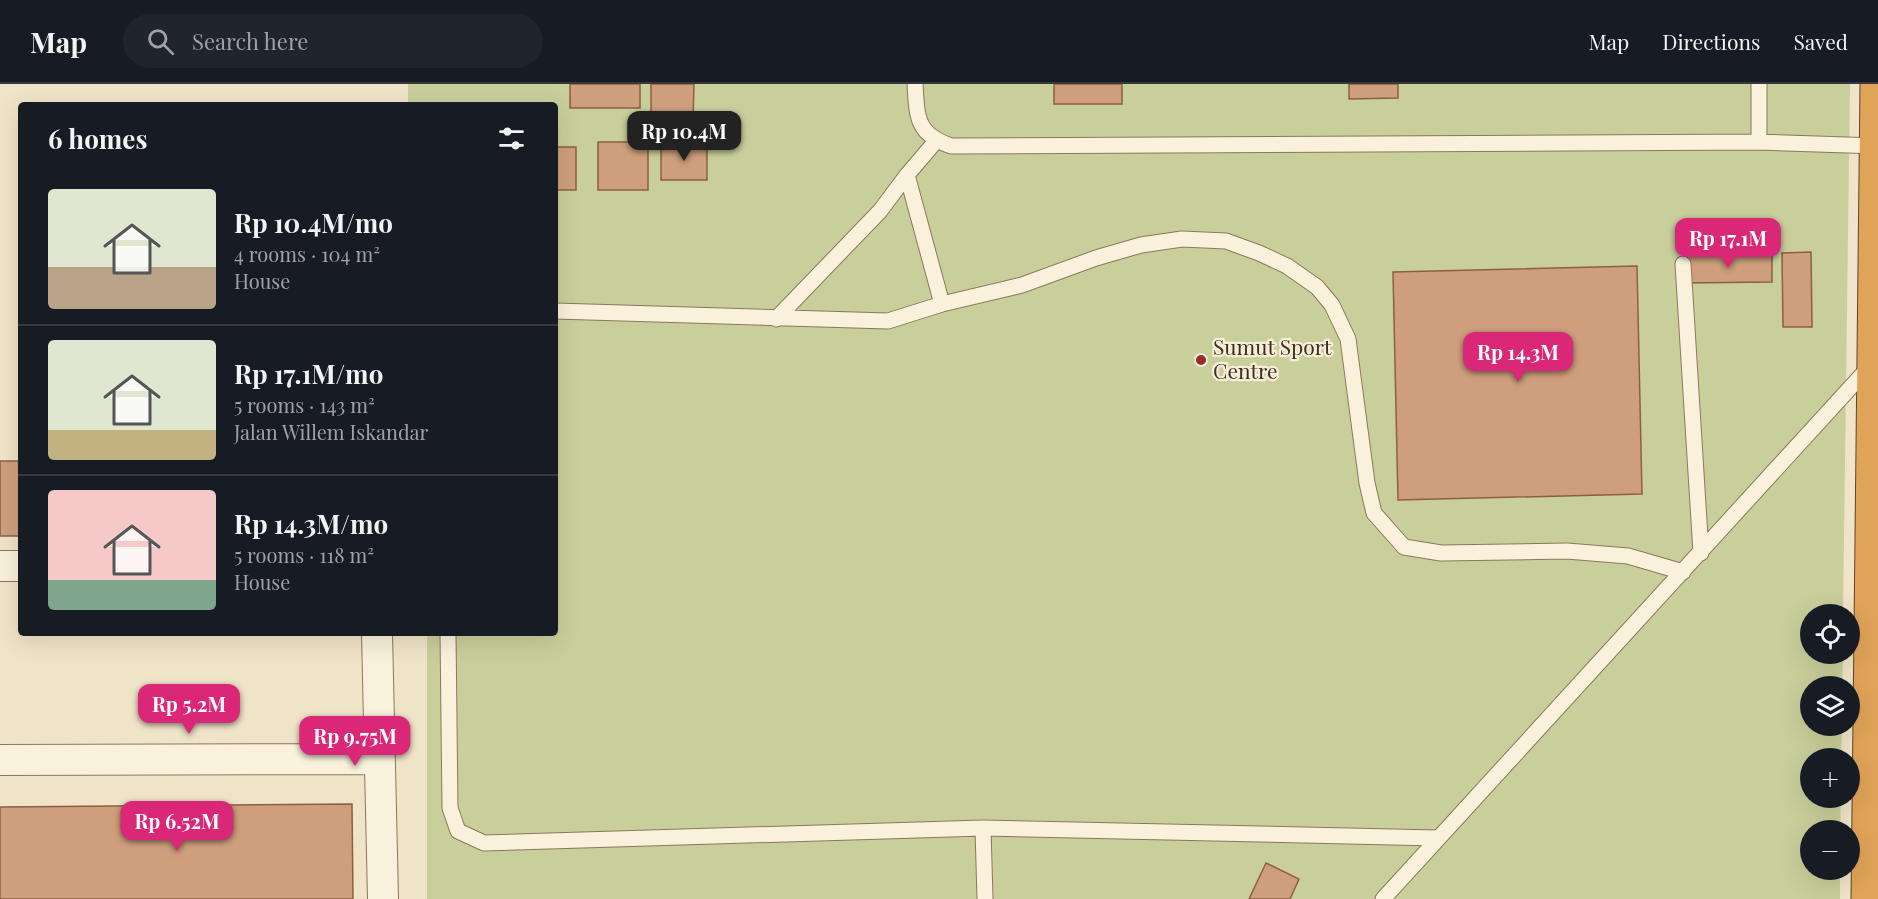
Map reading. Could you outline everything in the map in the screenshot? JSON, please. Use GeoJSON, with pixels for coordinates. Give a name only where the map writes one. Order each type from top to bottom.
{"type":"FeatureCollection","features":[{"type":"Feature","properties":{"kind":"highway"},"geometry":{"type":"LineString","coordinates":[[1869,899],[1876,454],[1877,84]]}},
{"type":"Feature","properties":{"kind":"street"},"geometry":{"type":"LineString","coordinates":[[0,566],[18,566]]}},
{"type":"Feature","properties":{"kind":"street"},"geometry":{"type":"LineString","coordinates":[[377,636],[383,899]]}},
{"type":"Feature","properties":{"kind":"street"},"geometry":{"type":"LineString","coordinates":[[0,760],[379,759]]}},
{"type":"Feature","properties":{"kind":"lane"},"geometry":{"type":"LineString","coordinates":[[915,84],[919,117],[924,131],[936,141],[951,146],[1759,142],[1877,146]]}},
{"type":"Feature","properties":{"kind":"lane"},"geometry":{"type":"LineString","coordinates":[[1759,84],[1759,142]]}},
{"type":"Feature","properties":{"kind":"lane"},"geometry":{"type":"LineString","coordinates":[[776,319],[880,211],[936,141]]}},
{"type":"Feature","properties":{"kind":"lane"},"geometry":{"type":"LineString","coordinates":[[907,175],[942,304]]}},
{"type":"Feature","properties":{"kind":"lane"},"geometry":{"type":"LineString","coordinates":[[558,310],[888,321],[942,304],[1022,285],[1096,258],[1141,245],[1182,239],[1226,241],[1287,266],[1317,287],[1332,306],[1348,339],[1367,483],[1374,513],[1404,547],[1441,553],[1567,551],[1628,556],[1683,572]]}},
{"type":"Feature","properties":{"kind":"lane"},"geometry":{"type":"LineString","coordinates":[[1683,264],[1701,553]]}},
{"type":"Feature","properties":{"kind":"lane"},"geometry":{"type":"LineString","coordinates":[[1383,899],[1876,361]]}},
{"type":"Feature","properties":{"kind":"lane"},"geometry":{"type":"LineString","coordinates":[[448,636],[450,808],[458,831],[484,843],[983,828],[1438,838]]}},
{"type":"Feature","properties":{"kind":"lane"},"geometry":{"type":"LineString","coordinates":[[983,828],[985,899]]}},
{"type":"Feature","properties":{"kind":"green space","name":"Sumut Sport Centre"},"geometry":{"type":"Polygon","coordinates":[[[408,84],[1850,84],[1843,604],[1800,604],[1800,664],[1843,664],[1842,676],[1800,676],[1800,736],[1842,736],[1841,748],[1800,748],[1800,808],[1841,808],[1840,820],[1800,820],[1800,880],[1840,880],[1840,899],[427,899],[427,636],[558,636],[558,102],[408,102],[408,84]]]}},
{"type":"Feature","properties":{"kind":"building"},"geometry":{"type":"Polygon","coordinates":[[[570,84],[640,84],[640,108],[570,108],[570,84]]]}},
{"type":"Feature","properties":{"kind":"building"},"geometry":{"type":"Polygon","coordinates":[[[651,84],[694,84],[693,120],[651,120],[651,84]]]}},
{"type":"Feature","properties":{"kind":"building"},"geometry":{"type":"Polygon","coordinates":[[[1054,84],[1122,84],[1122,104],[1054,104],[1054,84]]]}},
{"type":"Feature","properties":{"kind":"building"},"geometry":{"type":"Polygon","coordinates":[[[1349,84],[1398,84],[1398,98],[1349,99],[1349,84]]]}},
{"type":"Feature","properties":{"kind":"building"},"geometry":{"type":"Polygon","coordinates":[[[598,142],[648,142],[648,190],[598,190],[598,142]]]}},
{"type":"Feature","properties":{"kind":"building"},"geometry":{"type":"Polygon","coordinates":[[[661,145],[707,145],[707,180],[661,180],[661,145]]]}},
{"type":"Feature","properties":{"kind":"building"},"geometry":{"type":"Polygon","coordinates":[[[558,147],[576,147],[576,190],[558,190],[558,147]]]}},
{"type":"Feature","properties":{"kind":"building"},"geometry":{"type":"Polygon","coordinates":[[[1811,252],[1812,327],[1783,327],[1782,253],[1811,252]]]}},
{"type":"Feature","properties":{"kind":"building"},"geometry":{"type":"Polygon","coordinates":[[[1772,255],[1772,282],[1685,283],[1685,256],[1772,255]]]}},
{"type":"Feature","properties":{"kind":"building"},"geometry":{"type":"Polygon","coordinates":[[[1637,266],[1642,494],[1398,500],[1393,272],[1637,266]]]}},
{"type":"Feature","properties":{"kind":"building"},"geometry":{"type":"Polygon","coordinates":[[[0,461],[18,461],[18,536],[0,536],[0,461]]]}},
{"type":"Feature","properties":{"kind":"building"},"geometry":{"type":"Polygon","coordinates":[[[352,804],[353,899],[0,899],[0,807],[352,804]]]}},
{"type":"Feature","properties":{"kind":"building"},"geometry":{"type":"Polygon","coordinates":[[[1266,863],[1299,879],[1290,899],[1249,899],[1266,863]]]}},
{"type":"Feature","properties":{"kind":"place","name":"Sumut Sport Centre"},"geometry":{"type":"Point","coordinates":[1201,360]}}]}
